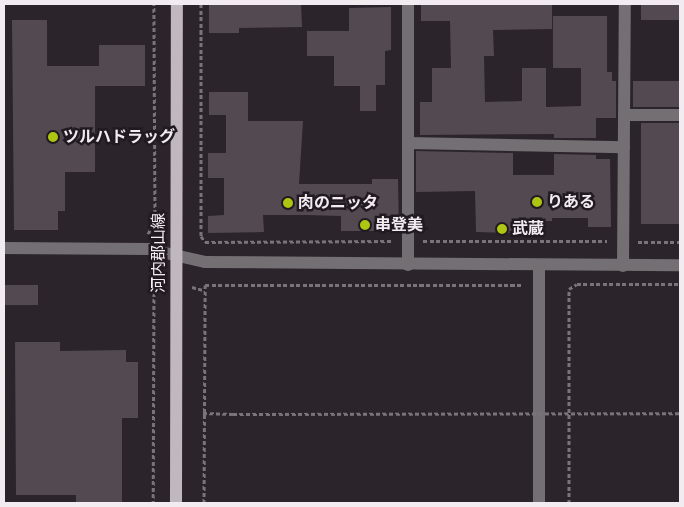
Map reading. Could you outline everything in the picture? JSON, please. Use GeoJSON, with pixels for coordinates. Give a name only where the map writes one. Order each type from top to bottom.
{"type":"FeatureCollection","features":[{"type":"Feature","properties":{"kind":"main road","name":"河内郡山線"},"geometry":{"type":"LineString","coordinates":[[176,503],[177,4]]}},
{"type":"Feature","properties":{"kind":"street"},"geometry":{"type":"LineString","coordinates":[[408,4],[408,265]]}},
{"type":"Feature","properties":{"kind":"street"},"geometry":{"type":"LineString","coordinates":[[623,266],[625,4]]}},
{"type":"Feature","properties":{"kind":"street"},"geometry":{"type":"LineString","coordinates":[[624,115],[680,115]]}},
{"type":"Feature","properties":{"kind":"street"},"geometry":{"type":"LineString","coordinates":[[408,143],[624,147]]}},
{"type":"Feature","properties":{"kind":"street"},"geometry":{"type":"LineString","coordinates":[[4,248],[148,250],[176,254],[205,262],[539,266],[680,265]]}},
{"type":"Feature","properties":{"kind":"street"},"geometry":{"type":"LineString","coordinates":[[539,266],[534,414],[539,503]]}},
{"type":"Feature","properties":{"kind":"path"},"geometry":{"type":"LineString","coordinates":[[148,231],[155,220],[154,4]]}},
{"type":"Feature","properties":{"kind":"path"},"geometry":{"type":"LineString","coordinates":[[201,4],[201,236],[205,242],[680,242]]}},
{"type":"Feature","properties":{"kind":"path"},"geometry":{"type":"LineString","coordinates":[[148,267],[154,273],[153,503]]}},
{"type":"Feature","properties":{"kind":"path"},"geometry":{"type":"LineString","coordinates":[[568,503],[569,289],[577,284],[680,284]]}},
{"type":"Feature","properties":{"kind":"path"},"geometry":{"type":"LineString","coordinates":[[204,503],[205,285],[523,285],[528,290]]}},
{"type":"Feature","properties":{"kind":"path"},"geometry":{"type":"LineString","coordinates":[[528,404],[534,414]]}},
{"type":"Feature","properties":{"kind":"path"},"geometry":{"type":"LineString","coordinates":[[203,413],[680,413]]}},
{"type":"Feature","properties":{"kind":"path"},"geometry":{"type":"LineString","coordinates":[[529,424],[534,414]]}},
{"type":"Feature","properties":{"kind":"building"},"geometry":{"type":"Polygon","coordinates":[[[209,4],[301,4],[302,27],[239,28],[239,33],[209,33],[209,4]]]}},
{"type":"Feature","properties":{"kind":"building"},"geometry":{"type":"Polygon","coordinates":[[[421,4],[552,4],[552,29],[493,30],[494,56],[484,56],[485,102],[522,101],[522,68],[546,68],[546,107],[581,106],[581,68],[553,68],[553,16],[607,16],[607,72],[612,72],[612,81],[616,81],[616,118],[596,118],[596,138],[554,138],[554,134],[420,135],[420,102],[432,102],[432,68],[451,68],[450,21],[421,21],[421,4]]]}},
{"type":"Feature","properties":{"kind":"building"},"geometry":{"type":"Polygon","coordinates":[[[641,4],[680,4],[680,20],[641,20],[641,4]]]}},
{"type":"Feature","properties":{"kind":"building"},"geometry":{"type":"Polygon","coordinates":[[[391,7],[391,50],[385,51],[385,85],[376,85],[376,111],[360,111],[360,86],[334,86],[334,56],[307,56],[307,31],[349,31],[349,8],[391,7]]]}},
{"type":"Feature","properties":{"kind":"building"},"geometry":{"type":"Polygon","coordinates":[[[12,20],[47,20],[47,66],[99,66],[99,45],[145,45],[145,86],[95,86],[95,172],[65,172],[65,211],[58,211],[58,230],[14,230],[12,20]]]}},
{"type":"Feature","properties":{"kind":"building"},"geometry":{"type":"Polygon","coordinates":[[[633,81],[680,81],[680,107],[633,107],[633,81]]]}},
{"type":"Feature","properties":{"kind":"building"},"geometry":{"type":"Polygon","coordinates":[[[209,92],[248,92],[248,121],[303,121],[299,184],[372,184],[372,179],[398,179],[399,231],[341,231],[341,216],[263,215],[264,232],[208,233],[208,216],[224,215],[224,178],[208,178],[208,153],[226,153],[226,115],[209,115],[209,92]]]}},
{"type":"Feature","properties":{"kind":"building"},"geometry":{"type":"Polygon","coordinates":[[[641,123],[680,123],[680,224],[641,224],[641,123]]]}},
{"type":"Feature","properties":{"kind":"building"},"geometry":{"type":"Polygon","coordinates":[[[416,151],[513,153],[513,175],[554,175],[554,154],[596,155],[596,159],[610,159],[611,227],[588,227],[588,218],[552,218],[552,221],[512,221],[513,233],[476,232],[475,191],[416,192],[416,151]]]}},
{"type":"Feature","properties":{"kind":"building"},"geometry":{"type":"Polygon","coordinates":[[[4,285],[38,285],[38,305],[4,305],[4,285]]]}},
{"type":"Feature","properties":{"kind":"building"},"geometry":{"type":"Polygon","coordinates":[[[15,342],[60,342],[60,351],[126,350],[126,362],[138,362],[138,418],[122,418],[122,503],[76,503],[76,495],[16,495],[15,342]]]}},
{"type":"Feature","properties":{"kind":"place","name":"ツルハドラッグ"},"geometry":{"type":"Point","coordinates":[53,137]}},
{"type":"Feature","properties":{"kind":"place","name":"りある"},"geometry":{"type":"Point","coordinates":[537,202]}},
{"type":"Feature","properties":{"kind":"place","name":"肉のニッタ"},"geometry":{"type":"Point","coordinates":[288,203]}},
{"type":"Feature","properties":{"kind":"place","name":"串登美"},"geometry":{"type":"Point","coordinates":[365,225]}},
{"type":"Feature","properties":{"kind":"place","name":"武蔵"},"geometry":{"type":"Point","coordinates":[502,229]}}]}
